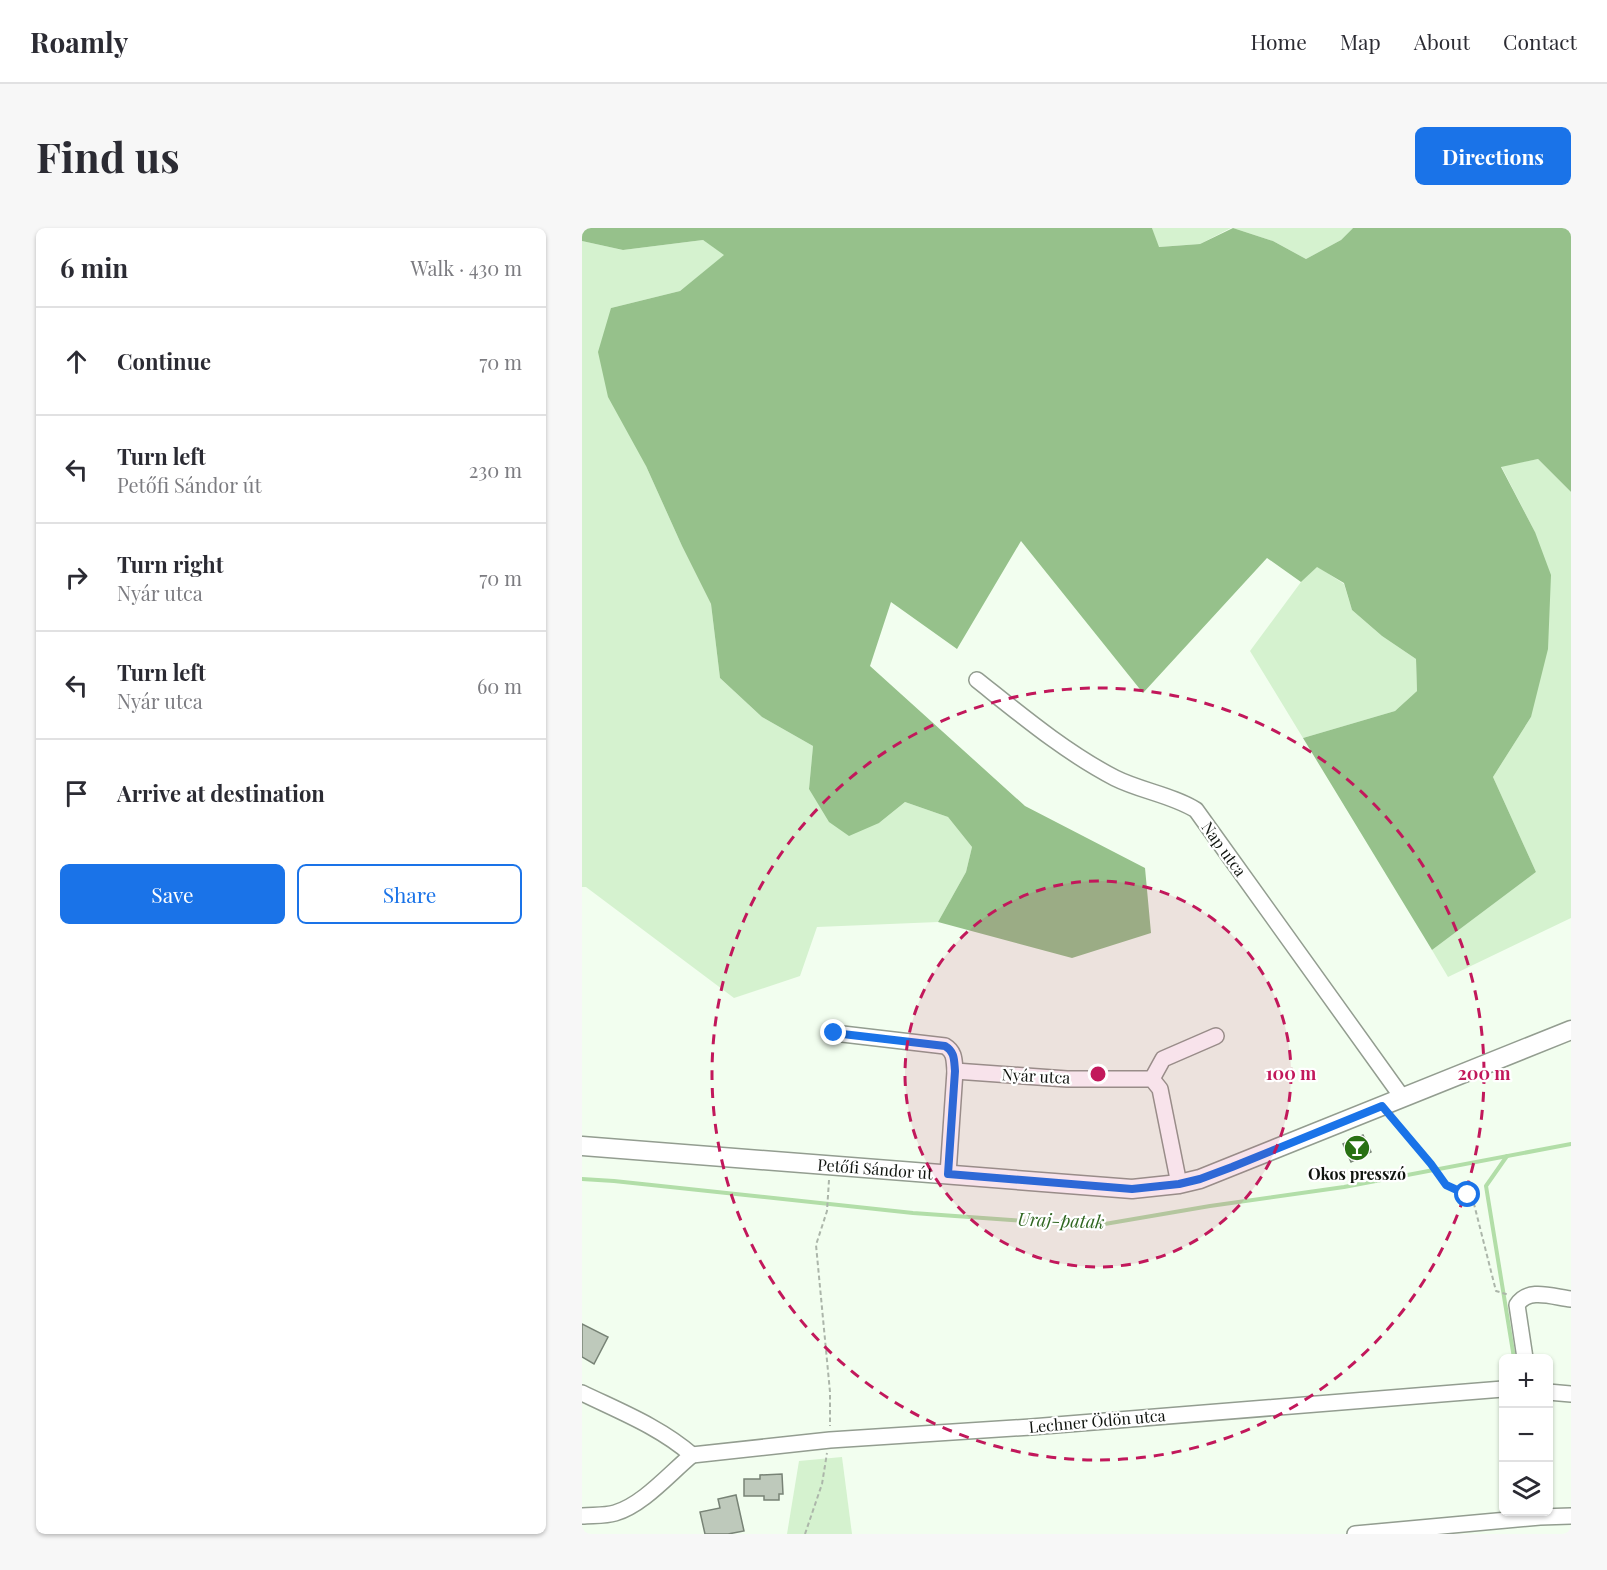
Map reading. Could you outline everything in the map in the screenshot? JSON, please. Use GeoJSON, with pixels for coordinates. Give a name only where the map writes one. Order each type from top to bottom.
{"type":"FeatureCollection","features":[{"type":"Feature","properties":{"kind":"street","name":"Nap utca"},"geometry":{"type":"LineString","coordinates":[[976,680],[1075,755],[1133,787],[1185,802],[1196,810],[1402,1097]]}},
{"type":"Feature","properties":{"kind":"street","name":"Petőfi Sándor út"},"geometry":{"type":"LineString","coordinates":[[582,1146],[1132,1189],[1179,1184],[1200,1179],[1251,1160],[1571,1030]]}},
{"type":"Feature","properties":{"kind":"street"},"geometry":{"type":"LineString","coordinates":[[834,1033],[945,1046],[954,1055],[955,1071],[948,1174]]}},
{"type":"Feature","properties":{"kind":"street"},"geometry":{"type":"LineString","coordinates":[[1179,1184],[1160,1089],[1152,1079],[1163,1059],[1216,1036]]}},
{"type":"Feature","properties":{"kind":"street","name":"Nyár utca"},"geometry":{"type":"LineString","coordinates":[[955,1071],[1066,1079],[1147,1077],[1152,1079]]}},
{"type":"Feature","properties":{"kind":"street"},"geometry":{"type":"LineString","coordinates":[[1525,1354],[1516,1305],[1520,1300],[1525,1295],[1532,1294],[1571,1299]]}},
{"type":"Feature","properties":{"kind":"street","name":"Lechner Ödön utca"},"geometry":{"type":"LineString","coordinates":[[692,1455],[830,1440],[1031,1427],[1499,1389]]}},
{"type":"Feature","properties":{"kind":"street"},"geometry":{"type":"LineString","coordinates":[[1553,1392],[1571,1394]]}},
{"type":"Feature","properties":{"kind":"street"},"geometry":{"type":"LineString","coordinates":[[582,1393],[678,1442],[692,1455],[640,1500],[627,1508],[606,1515],[582,1516]]}},
{"type":"Feature","properties":{"kind":"street"},"geometry":{"type":"LineString","coordinates":[[1354,1534],[1571,1516]]}},
{"type":"Feature","properties":{"kind":"path"},"geometry":{"type":"LineString","coordinates":[[1382,1106],[1431,1164],[1437,1176],[1446,1185],[1468,1195],[1474,1203],[1496,1291],[1512,1296]]}},
{"type":"Feature","properties":{"kind":"path"},"geometry":{"type":"LineString","coordinates":[[805,1534],[822,1484],[830,1440],[830,1392],[816,1245],[827,1211],[828,1198]]}},
{"type":"Feature","properties":{"kind":"green space"},"geometry":{"type":"Polygon","coordinates":[[[582,228],[1152,228],[1159,247],[1200,244],[1233,228],[1273,241],[1306,259],[1341,240],[1353,228],[1571,228],[1571,492],[1538,459],[1501,467],[1535,532],[1551,575],[1548,649],[1531,717],[1493,777],[1536,872],[1432,950],[1303,738],[1395,711],[1417,691],[1416,659],[1382,636],[1352,610],[1344,583],[1317,567],[1301,582],[1267,558],[1143,693],[1021,541],[957,649],[891,602],[870,666],[1025,806],[1145,868],[1151,933],[1072,958],[938,922],[966,872],[972,847],[948,817],[905,802],[879,823],[849,836],[829,822],[809,789],[813,746],[762,717],[720,678],[711,604],[646,466],[608,397],[598,352],[611,308],[680,291],[724,255],[703,240],[623,250],[582,241],[582,228]]]}},
{"type":"Feature","properties":{"kind":"green space"},"geometry":{"type":"Polygon","coordinates":[[[1152,228],[1231,228],[1200,244],[1158,247],[1152,228]]]}},
{"type":"Feature","properties":{"kind":"green space"},"geometry":{"type":"Polygon","coordinates":[[[1233,228],[1353,228],[1341,240],[1306,259],[1273,241],[1233,228]]]}},
{"type":"Feature","properties":{"kind":"green space"},"geometry":{"type":"Polygon","coordinates":[[[703,240],[725,255],[680,291],[611,308],[646,466],[711,604],[720,678],[762,717],[813,746],[809,789],[879,823],[905,802],[948,817],[972,847],[966,872],[938,922],[817,927],[800,976],[734,998],[586,887],[582,887],[582,241],[623,250],[703,240]]]}},
{"type":"Feature","properties":{"kind":"green space"},"geometry":{"type":"Polygon","coordinates":[[[1538,459],[1571,492],[1571,918],[1448,977],[1432,950],[1536,872],[1493,777],[1531,717],[1535,532],[1501,466],[1538,459]]]}},
{"type":"Feature","properties":{"kind":"green space"},"geometry":{"type":"Polygon","coordinates":[[[1317,566],[1344,584],[1352,610],[1382,636],[1416,659],[1417,691],[1395,711],[1303,738],[1250,651],[1301,582],[1317,566]]]}},
{"type":"Feature","properties":{"kind":"green space"},"geometry":{"type":"Polygon","coordinates":[[[842,1457],[852,1534],[787,1534],[799,1461],[842,1457]]]}},
{"type":"Feature","properties":{"kind":"building","name":"Okos presszó"},"geometry":{"type":"Polygon","coordinates":[[[1363,1135],[1371,1152],[1351,1162],[1343,1144],[1363,1135]]]}},
{"type":"Feature","properties":{"kind":"building"},"geometry":{"type":"Polygon","coordinates":[[[582,1324],[608,1337],[594,1364],[582,1357],[582,1324]]]}},
{"type":"Feature","properties":{"kind":"building"},"geometry":{"type":"Polygon","coordinates":[[[782,1474],[783,1494],[779,1494],[779,1500],[764,1500],[764,1496],[744,1496],[744,1479],[760,1479],[760,1475],[782,1474]]]}},
{"type":"Feature","properties":{"kind":"building"},"geometry":{"type":"Polygon","coordinates":[[[736,1495],[744,1531],[705,1534],[700,1512],[720,1508],[718,1499],[736,1495]]]}},
{"type":"Feature","properties":{"kind":"waterway","name":"Uraj-patak"},"geometry":{"type":"LineString","coordinates":[[582,1179],[913,1213],[1093,1226],[1344,1187],[1571,1144]]}},
{"type":"Feature","properties":{"kind":"waterway"},"geometry":{"type":"LineString","coordinates":[[1507,1156],[1486,1186],[1513,1354]]}},
{"type":"Feature","properties":{"kind":"place","name":"Okos presszó"},"geometry":{"type":"Point","coordinates":[1357,1148]}},
{"type":"Feature","properties":{"kind":"route"},"geometry":{"type":"LineString","coordinates":[[834,1033],[945,1046],[950,1049],[954,1055],[955,1071],[948,1174],[1132,1189],[1179,1184],[1232,1167],[1382,1106],[1431,1164],[1437,1176],[1446,1185],[1468,1195]]}}]}
